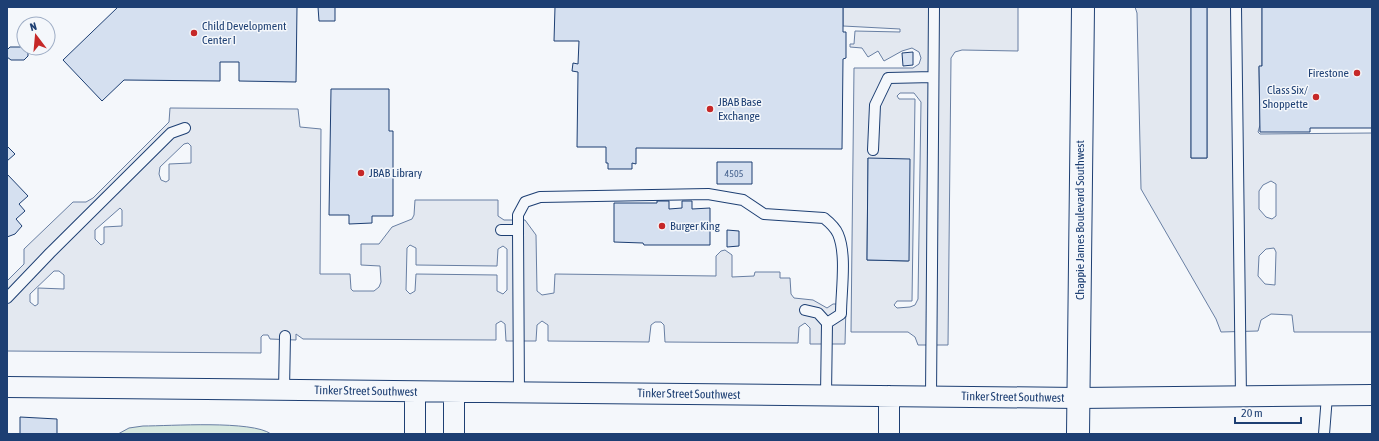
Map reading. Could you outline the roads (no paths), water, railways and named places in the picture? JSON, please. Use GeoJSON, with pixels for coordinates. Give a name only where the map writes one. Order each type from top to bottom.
{"type":"FeatureCollection","features":[{"type":"Feature","properties":{"kind":"street","name":"Chappie James Boulevard Southwest"},"geometry":{"type":"LineString","coordinates":[[1078,434],[1083,7]]}},
{"type":"Feature","properties":{"kind":"street","name":"Tinker Street Southwest"},"geometry":{"type":"LineString","coordinates":[[7,388],[1078,398],[1372,395]]}},
{"type":"Feature","properties":{"kind":"street"},"geometry":{"type":"LineString","coordinates":[[415,392],[415,434]]}},
{"type":"Feature","properties":{"kind":"street"},"geometry":{"type":"LineString","coordinates":[[454,392],[454,434]]}},
{"type":"Feature","properties":{"kind":"street"},"geometry":{"type":"LineString","coordinates":[[889,396],[889,434]]}},
{"type":"Feature","properties":{"kind":"lane"},"geometry":{"type":"LineString","coordinates":[[931,397],[934,7]]}},
{"type":"Feature","properties":{"kind":"lane"},"geometry":{"type":"LineString","coordinates":[[1236,7],[1241,397]]}},
{"type":"Feature","properties":{"kind":"lane"},"geometry":{"type":"LineString","coordinates":[[873,150],[875,105],[888,78],[933,77]]}},
{"type":"Feature","properties":{"kind":"lane"},"geometry":{"type":"LineString","coordinates":[[7,298],[50,253],[171,133],[185,128]]}},
{"type":"Feature","properties":{"kind":"lane"},"geometry":{"type":"LineString","coordinates":[[519,393],[518,215],[525,202],[540,197],[708,194],[743,200],[764,214],[824,218],[838,233],[842,248],[841,314],[827,323]]}},
{"type":"Feature","properties":{"kind":"lane"},"geometry":{"type":"LineString","coordinates":[[501,230],[518,230]]}},
{"type":"Feature","properties":{"kind":"lane"},"geometry":{"type":"LineString","coordinates":[[805,310],[818,313],[827,323],[826,396]]}},
{"type":"Feature","properties":{"kind":"lane"},"geometry":{"type":"LineString","coordinates":[[284,390],[285,336]]}},
{"type":"Feature","properties":{"kind":"lane"},"geometry":{"type":"LineString","coordinates":[[1324,434],[1327,396]]}},
{"type":"Feature","properties":{"kind":"place","name":"Child Development Center I"},"geometry":{"type":"Point","coordinates":[194,33]}},
{"type":"Feature","properties":{"kind":"place","name":"Firestone"},"geometry":{"type":"Point","coordinates":[1357,73]}},
{"type":"Feature","properties":{"kind":"place","name":"Class Six/ Shoppette"},"geometry":{"type":"Point","coordinates":[1316,97]}},
{"type":"Feature","properties":{"kind":"place","name":"JBAB Base Exchange"},"geometry":{"type":"Point","coordinates":[710,109]}},
{"type":"Feature","properties":{"kind":"place","name":"JBAB Library"},"geometry":{"type":"Point","coordinates":[361,173]}},
{"type":"Feature","properties":{"kind":"place","name":"Burger King"},"geometry":{"type":"Point","coordinates":[662,226]}}]}
